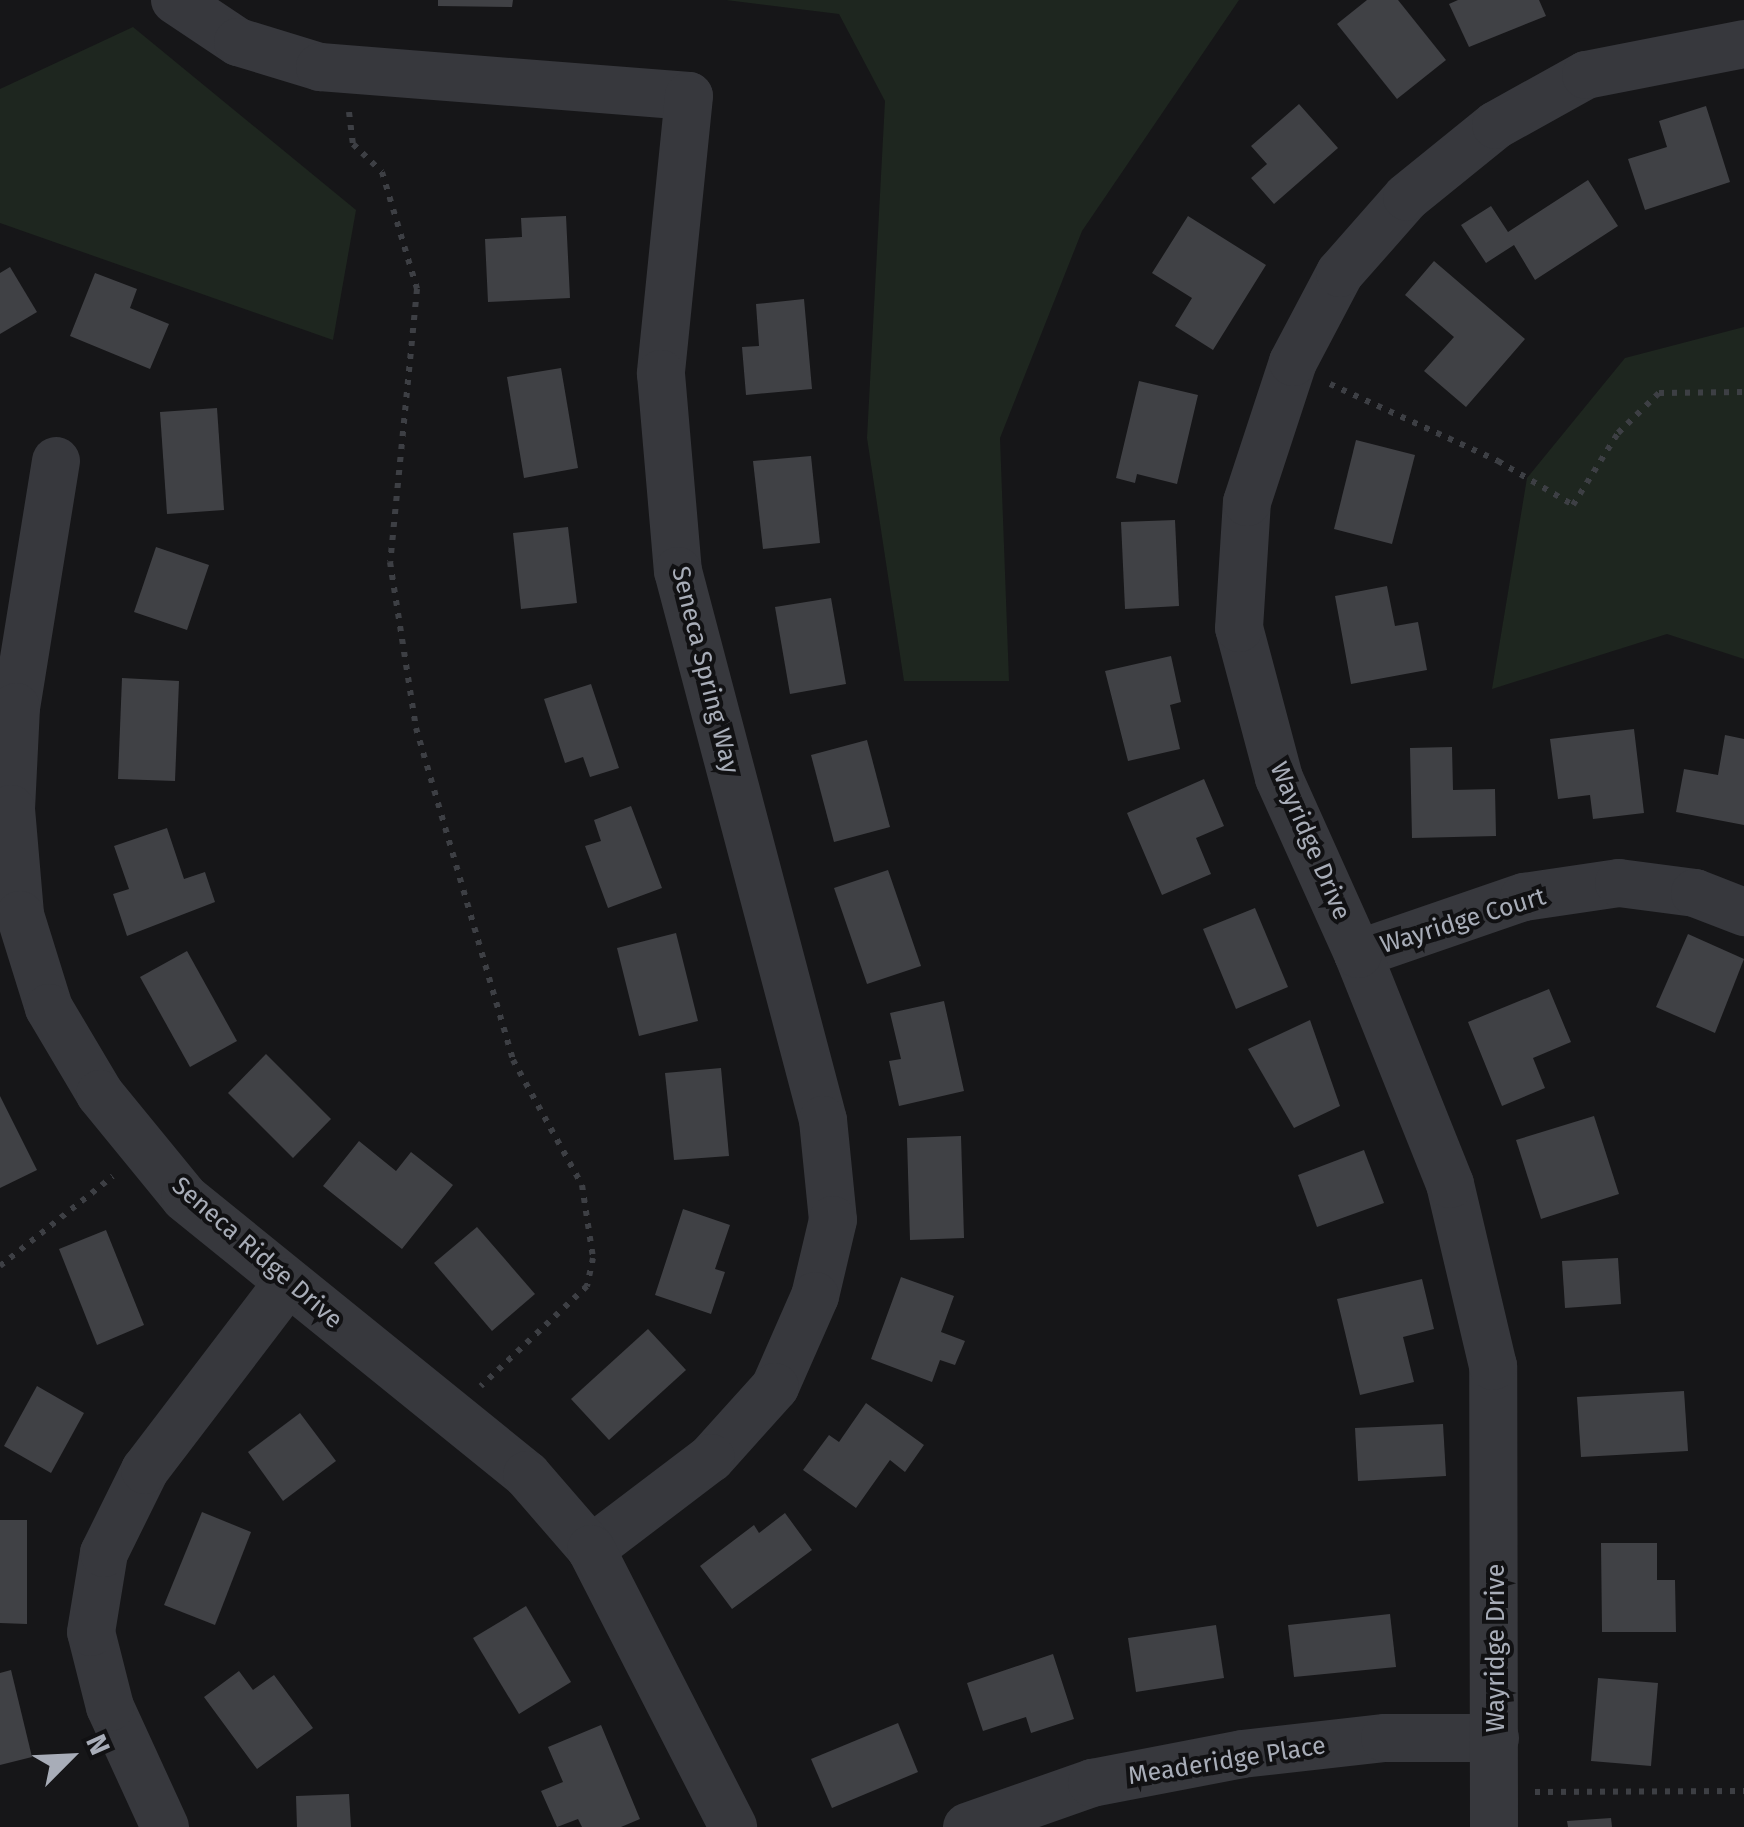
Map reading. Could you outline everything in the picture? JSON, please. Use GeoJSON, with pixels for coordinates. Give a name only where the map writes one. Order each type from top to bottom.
{"type":"FeatureCollection","features":[{"type":"Feature","properties":{"kind":"street","name":"Seneca Spring Way"},"geometry":{"type":"LineString","coordinates":[[175,0],[238,42],[320,67],[689,96],[661,374],[678,571],[823,1120],[833,1220],[815,1296],[775,1387],[712,1458],[591,1549]]}},
{"type":"Feature","properties":{"kind":"street","name":"Wayridge Drive"},"geometry":{"type":"LineString","coordinates":[[1494,1808],[1493,1366],[1450,1184],[1358,954],[1279,778],[1239,628],[1248,502],[1293,362],[1340,272],[1407,197],[1496,125],[1586,75],[1744,44]]}},
{"type":"Feature","properties":{"kind":"street","name":"Seneca Ridge Drive"},"geometry":{"type":"LineString","coordinates":[[56,461],[16,707],[10,808],[20,915],[49,1008],[100,1094],[185,1198],[527,1476],[591,1549],[733,1827]]}},
{"type":"Feature","properties":{"kind":"street","name":"Wayridge Court"},"geometry":{"type":"LineString","coordinates":[[1358,954],[1524,897],[1619,883],[1695,894],[1744,912]]}},
{"type":"Feature","properties":{"kind":"street"},"geometry":{"type":"LineString","coordinates":[[165,1827],[110,1707],[90,1632],[104,1553],[145,1470],[288,1282]]}},
{"type":"Feature","properties":{"kind":"street","name":"Meaderidge Place"},"geometry":{"type":"LineString","coordinates":[[967,1827],[1092,1784],[1242,1754],[1384,1738],[1495,1738]]}},
{"type":"Feature","properties":{"kind":"path"},"geometry":{"type":"LineString","coordinates":[[350,69],[350,137],[382,172],[417,289],[390,562],[410,698],[513,1060],[582,1185],[594,1271],[580,1294],[451,1414]]}},
{"type":"Feature","properties":{"kind":"path"},"geometry":{"type":"LineString","coordinates":[[1293,362],[1498,461],[1572,505],[1618,433],[1659,394],[1744,392]]}},
{"type":"Feature","properties":{"kind":"path"},"geometry":{"type":"LineString","coordinates":[[0,1266],[146,1150]]}},
{"type":"Feature","properties":{"kind":"path"},"geometry":{"type":"LineString","coordinates":[[1494,1808],[1744,1790]]}},
{"type":"Feature","properties":{"kind":"shaded area"},"geometry":{"type":"Polygon","coordinates":[[[726,0],[1239,0],[1082,231],[1000,438],[1009,681],[904,681],[867,438],[885,101],[839,14],[726,0]]]}},
{"type":"Feature","properties":{"kind":"shaded area"},"geometry":{"type":"Polygon","coordinates":[[[133,27],[356,210],[333,340],[0,223],[0,89],[133,27]]]}},
{"type":"Feature","properties":{"kind":"shaded area"},"geometry":{"type":"Polygon","coordinates":[[[1744,327],[1744,659],[1667,634],[1492,689],[1527,478],[1625,358],[1744,327]]]}},
{"type":"Feature","properties":{"kind":"building"},"geometry":{"type":"Polygon","coordinates":[[[438,0],[513,0],[512,7],[438,6],[438,0]]]}},
{"type":"Feature","properties":{"kind":"building"},"geometry":{"type":"Polygon","coordinates":[[[1367,0],[1398,0],[1446,60],[1397,99],[1337,24],[1367,0]]]}},
{"type":"Feature","properties":{"kind":"building"},"geometry":{"type":"Polygon","coordinates":[[[1458,0],[1539,0],[1546,16],[1469,47],[1449,4],[1458,0]]]}},
{"type":"Feature","properties":{"kind":"building"},"geometry":{"type":"Polygon","coordinates":[[[1299,104],[1338,148],[1274,204],[1251,178],[1267,164],[1251,146],[1299,104]]]}},
{"type":"Feature","properties":{"kind":"building"},"geometry":{"type":"Polygon","coordinates":[[[1706,106],[1730,182],[1645,210],[1628,159],[1667,147],[1659,121],[1706,106]]]}},
{"type":"Feature","properties":{"kind":"building"},"geometry":{"type":"Polygon","coordinates":[[[1588,180],[1618,226],[1535,280],[1514,245],[1486,263],[1461,225],[1491,206],[1508,232],[1588,180]]]}},
{"type":"Feature","properties":{"kind":"building"},"geometry":{"type":"Polygon","coordinates":[[[566,216],[570,298],[488,302],[485,239],[522,237],[521,218],[566,216]]]}},
{"type":"Feature","properties":{"kind":"building"},"geometry":{"type":"Polygon","coordinates":[[[1188,216],[1266,265],[1213,350],[1175,326],[1192,298],[1152,273],[1188,216]]]}},
{"type":"Feature","properties":{"kind":"building"},"geometry":{"type":"Polygon","coordinates":[[[1434,261],[1525,339],[1466,407],[1424,371],[1454,337],[1405,295],[1434,261]]]}},
{"type":"Feature","properties":{"kind":"building"},"geometry":{"type":"Polygon","coordinates":[[[10,267],[37,312],[0,334],[0,273],[10,267]]]}},
{"type":"Feature","properties":{"kind":"building"},"geometry":{"type":"Polygon","coordinates":[[[95,273],[137,289],[130,308],[169,324],[150,369],[70,336],[95,273]]]}},
{"type":"Feature","properties":{"kind":"building"},"geometry":{"type":"Polygon","coordinates":[[[804,299],[812,389],[746,395],[742,347],[759,346],[756,304],[804,299]]]}},
{"type":"Feature","properties":{"kind":"building"},"geometry":{"type":"Polygon","coordinates":[[[561,368],[578,468],[524,478],[507,377],[561,368]]]}},
{"type":"Feature","properties":{"kind":"building"},"geometry":{"type":"Polygon","coordinates":[[[1139,381],[1198,395],[1177,484],[1137,474],[1135,483],[1116,478],[1139,381]]]}},
{"type":"Feature","properties":{"kind":"building"},"geometry":{"type":"Polygon","coordinates":[[[217,408],[224,510],[167,514],[160,412],[217,408]]]}},
{"type":"Feature","properties":{"kind":"building"},"geometry":{"type":"Polygon","coordinates":[[[1356,440],[1415,455],[1392,544],[1334,529],[1356,440]]]}},
{"type":"Feature","properties":{"kind":"building"},"geometry":{"type":"Polygon","coordinates":[[[811,456],[820,543],[763,549],[753,461],[811,456]]]}},
{"type":"Feature","properties":{"kind":"building"},"geometry":{"type":"Polygon","coordinates":[[[1175,520],[1179,606],[1125,609],[1121,522],[1175,520]]]}},
{"type":"Feature","properties":{"kind":"building"},"geometry":{"type":"Polygon","coordinates":[[[568,527],[577,603],[521,609],[513,533],[568,527]]]}},
{"type":"Feature","properties":{"kind":"building"},"geometry":{"type":"Polygon","coordinates":[[[156,547],[209,565],[187,630],[134,612],[156,547]]]}},
{"type":"Feature","properties":{"kind":"building"},"geometry":{"type":"Polygon","coordinates":[[[1387,586],[1395,626],[1418,622],[1427,670],[1351,684],[1335,596],[1387,586]]]}},
{"type":"Feature","properties":{"kind":"building"},"geometry":{"type":"Polygon","coordinates":[[[831,598],[846,684],[790,694],[775,607],[831,598]]]}},
{"type":"Feature","properties":{"kind":"building"},"geometry":{"type":"Polygon","coordinates":[[[1171,656],[1181,702],[1170,705],[1180,749],[1128,761],[1105,671],[1171,656]]]}},
{"type":"Feature","properties":{"kind":"building"},"geometry":{"type":"Polygon","coordinates":[[[122,678],[179,681],[175,781],[118,779],[122,678]]]}},
{"type":"Feature","properties":{"kind":"building"},"geometry":{"type":"Polygon","coordinates":[[[591,684],[619,768],[590,777],[583,757],[565,763],[544,699],[591,684]]]}},
{"type":"Feature","properties":{"kind":"building"},"geometry":{"type":"Polygon","coordinates":[[[1634,729],[1644,813],[1593,819],[1590,795],[1558,799],[1550,739],[1634,729]]]}},
{"type":"Feature","properties":{"kind":"building"},"geometry":{"type":"Polygon","coordinates":[[[1725,735],[1744,739],[1744,825],[1676,812],[1684,769],[1718,775],[1725,735]]]}},
{"type":"Feature","properties":{"kind":"building"},"geometry":{"type":"Polygon","coordinates":[[[867,740],[890,827],[834,842],[811,755],[867,740]]]}},
{"type":"Feature","properties":{"kind":"building"},"geometry":{"type":"Polygon","coordinates":[[[1452,747],[1453,790],[1495,789],[1496,836],[1412,838],[1410,748],[1452,747]]]}},
{"type":"Feature","properties":{"kind":"building"},"geometry":{"type":"Polygon","coordinates":[[[1204,779],[1224,826],[1196,838],[1211,874],[1162,895],[1127,813],[1204,779]]]}},
{"type":"Feature","properties":{"kind":"building"},"geometry":{"type":"Polygon","coordinates":[[[631,806],[662,888],[608,908],[585,846],[601,841],[594,820],[631,806]]]}},
{"type":"Feature","properties":{"kind":"building"},"geometry":{"type":"Polygon","coordinates":[[[167,828],[184,879],[205,872],[215,902],[127,936],[113,894],[129,889],[114,846],[167,828]]]}},
{"type":"Feature","properties":{"kind":"building"},"geometry":{"type":"Polygon","coordinates":[[[888,870],[921,966],[867,984],[834,888],[888,870]]]}},
{"type":"Feature","properties":{"kind":"building"},"geometry":{"type":"Polygon","coordinates":[[[1255,908],[1288,987],[1236,1009],[1203,929],[1255,908]]]}},
{"type":"Feature","properties":{"kind":"building"},"geometry":{"type":"Polygon","coordinates":[[[676,933],[698,1021],[639,1036],[617,948],[676,933]]]}},
{"type":"Feature","properties":{"kind":"building"},"geometry":{"type":"Polygon","coordinates":[[[1688,934],[1744,959],[1715,1033],[1656,1007],[1688,934]]]}},
{"type":"Feature","properties":{"kind":"building"},"geometry":{"type":"Polygon","coordinates":[[[187,951],[237,1041],[190,1067],[140,977],[187,951]]]}},
{"type":"Feature","properties":{"kind":"building"},"geometry":{"type":"Polygon","coordinates":[[[1549,989],[1571,1042],[1533,1058],[1545,1088],[1502,1106],[1468,1022],[1549,989]]]}},
{"type":"Feature","properties":{"kind":"building"},"geometry":{"type":"Polygon","coordinates":[[[944,1001],[964,1091],[899,1106],[889,1061],[901,1059],[890,1013],[944,1001]]]}},
{"type":"Feature","properties":{"kind":"building"},"geometry":{"type":"Polygon","coordinates":[[[1310,1020],[1340,1106],[1294,1128],[1248,1049],[1310,1020]]]}},
{"type":"Feature","properties":{"kind":"building"},"geometry":{"type":"Polygon","coordinates":[[[266,1054],[331,1119],[293,1158],[228,1093],[266,1054]]]}},
{"type":"Feature","properties":{"kind":"building"},"geometry":{"type":"Polygon","coordinates":[[[721,1068],[729,1156],[674,1160],[665,1073],[721,1068]]]}},
{"type":"Feature","properties":{"kind":"building"},"geometry":{"type":"Polygon","coordinates":[[[0,1096],[37,1170],[0,1188],[0,1096]]]}},
{"type":"Feature","properties":{"kind":"building"},"geometry":{"type":"Polygon","coordinates":[[[1594,1116],[1619,1194],[1541,1219],[1516,1140],[1594,1116]]]}},
{"type":"Feature","properties":{"kind":"building"},"geometry":{"type":"Polygon","coordinates":[[[961,1136],[964,1238],[910,1240],[907,1138],[961,1136]]]}},
{"type":"Feature","properties":{"kind":"building"},"geometry":{"type":"Polygon","coordinates":[[[359,1141],[396,1171],[411,1152],[453,1185],[402,1249],[323,1186],[359,1141]]]}},
{"type":"Feature","properties":{"kind":"building"},"geometry":{"type":"Polygon","coordinates":[[[1364,1150],[1384,1203],[1317,1227],[1298,1175],[1364,1150]]]}},
{"type":"Feature","properties":{"kind":"building"},"geometry":{"type":"Polygon","coordinates":[[[683,1209],[730,1225],[715,1269],[725,1272],[711,1314],[655,1295],[683,1209]]]}},
{"type":"Feature","properties":{"kind":"building"},"geometry":{"type":"Polygon","coordinates":[[[477,1227],[535,1294],[492,1331],[434,1263],[477,1227]]]}},
{"type":"Feature","properties":{"kind":"building"},"geometry":{"type":"Polygon","coordinates":[[[106,1230],[144,1325],[97,1345],[59,1249],[106,1230]]]}},
{"type":"Feature","properties":{"kind":"building"},"geometry":{"type":"Polygon","coordinates":[[[1618,1258],[1621,1304],[1565,1308],[1562,1261],[1618,1258]]]}},
{"type":"Feature","properties":{"kind":"building"},"geometry":{"type":"Polygon","coordinates":[[[901,1277],[954,1296],[941,1332],[965,1341],[955,1365],[940,1360],[932,1382],[871,1359],[901,1277]]]}},
{"type":"Feature","properties":{"kind":"building"},"geometry":{"type":"Polygon","coordinates":[[[1422,1279],[1434,1329],[1403,1337],[1414,1382],[1360,1395],[1337,1299],[1422,1279]]]}},
{"type":"Feature","properties":{"kind":"building"},"geometry":{"type":"Polygon","coordinates":[[[648,1329],[686,1370],[609,1440],[571,1399],[648,1329]]]}},
{"type":"Feature","properties":{"kind":"building"},"geometry":{"type":"Polygon","coordinates":[[[37,1386],[84,1413],[51,1473],[4,1446],[37,1386]]]}},
{"type":"Feature","properties":{"kind":"building"},"geometry":{"type":"Polygon","coordinates":[[[1684,1391],[1688,1451],[1581,1457],[1577,1397],[1684,1391]]]}},
{"type":"Feature","properties":{"kind":"building"},"geometry":{"type":"Polygon","coordinates":[[[866,1403],[924,1445],[905,1472],[890,1460],[856,1508],[803,1470],[829,1435],[839,1442],[866,1403]]]}},
{"type":"Feature","properties":{"kind":"building"},"geometry":{"type":"Polygon","coordinates":[[[300,1413],[336,1461],[283,1501],[248,1452],[300,1413]]]}},
{"type":"Feature","properties":{"kind":"building"},"geometry":{"type":"Polygon","coordinates":[[[1443,1424],[1446,1476],[1358,1481],[1355,1428],[1443,1424]]]}},
{"type":"Feature","properties":{"kind":"building"},"geometry":{"type":"Polygon","coordinates":[[[202,1512],[251,1532],[215,1625],[164,1605],[202,1512]]]}},
{"type":"Feature","properties":{"kind":"building"},"geometry":{"type":"Polygon","coordinates":[[[785,1513],[812,1550],[732,1609],[700,1566],[754,1525],[759,1533],[785,1513]]]}},
{"type":"Feature","properties":{"kind":"building"},"geometry":{"type":"Polygon","coordinates":[[[0,1520],[27,1520],[27,1624],[0,1623],[0,1520]]]}},
{"type":"Feature","properties":{"kind":"building"},"geometry":{"type":"Polygon","coordinates":[[[1601,1543],[1657,1543],[1657,1580],[1675,1580],[1676,1632],[1602,1632],[1601,1543]]]}},
{"type":"Feature","properties":{"kind":"building"},"geometry":{"type":"Polygon","coordinates":[[[526,1606],[571,1682],[519,1714],[473,1638],[526,1606]]]}},
{"type":"Feature","properties":{"kind":"building"},"geometry":{"type":"Polygon","coordinates":[[[1390,1614],[1396,1667],[1294,1677],[1288,1625],[1390,1614]]]}},
{"type":"Feature","properties":{"kind":"building"},"geometry":{"type":"Polygon","coordinates":[[[1216,1625],[1224,1678],[1136,1692],[1128,1638],[1216,1625]]]}},
{"type":"Feature","properties":{"kind":"building"},"geometry":{"type":"Polygon","coordinates":[[[1053,1654],[1074,1719],[1031,1733],[1026,1717],[983,1731],[967,1683],[1053,1654]]]}},
{"type":"Feature","properties":{"kind":"building"},"geometry":{"type":"Polygon","coordinates":[[[11,1670],[32,1757],[0,1765],[0,1673],[11,1670]]]}},
{"type":"Feature","properties":{"kind":"building"},"geometry":{"type":"Polygon","coordinates":[[[239,1671],[253,1690],[274,1675],[313,1728],[257,1769],[204,1697],[239,1671]]]}},
{"type":"Feature","properties":{"kind":"building"},"geometry":{"type":"Polygon","coordinates":[[[1598,1678],[1658,1683],[1651,1766],[1591,1761],[1598,1678]]]}},
{"type":"Feature","properties":{"kind":"building"},"geometry":{"type":"Polygon","coordinates":[[[898,1723],[918,1772],[832,1808],[811,1759],[898,1723]]]}},
{"type":"Feature","properties":{"kind":"building"},"geometry":{"type":"Polygon","coordinates":[[[601,1725],[640,1819],[621,1827],[582,1827],[578,1819],[557,1827],[541,1791],[563,1782],[548,1747],[601,1725]]]}},
{"type":"Feature","properties":{"kind":"building"},"geometry":{"type":"Polygon","coordinates":[[[349,1794],[351,1827],[297,1827],[296,1796],[349,1794]]]}},
{"type":"Feature","properties":{"kind":"building"},"geometry":{"type":"Polygon","coordinates":[[[1611,1818],[1612,1827],[1568,1827],[1567,1821],[1611,1818]]]}}]}
